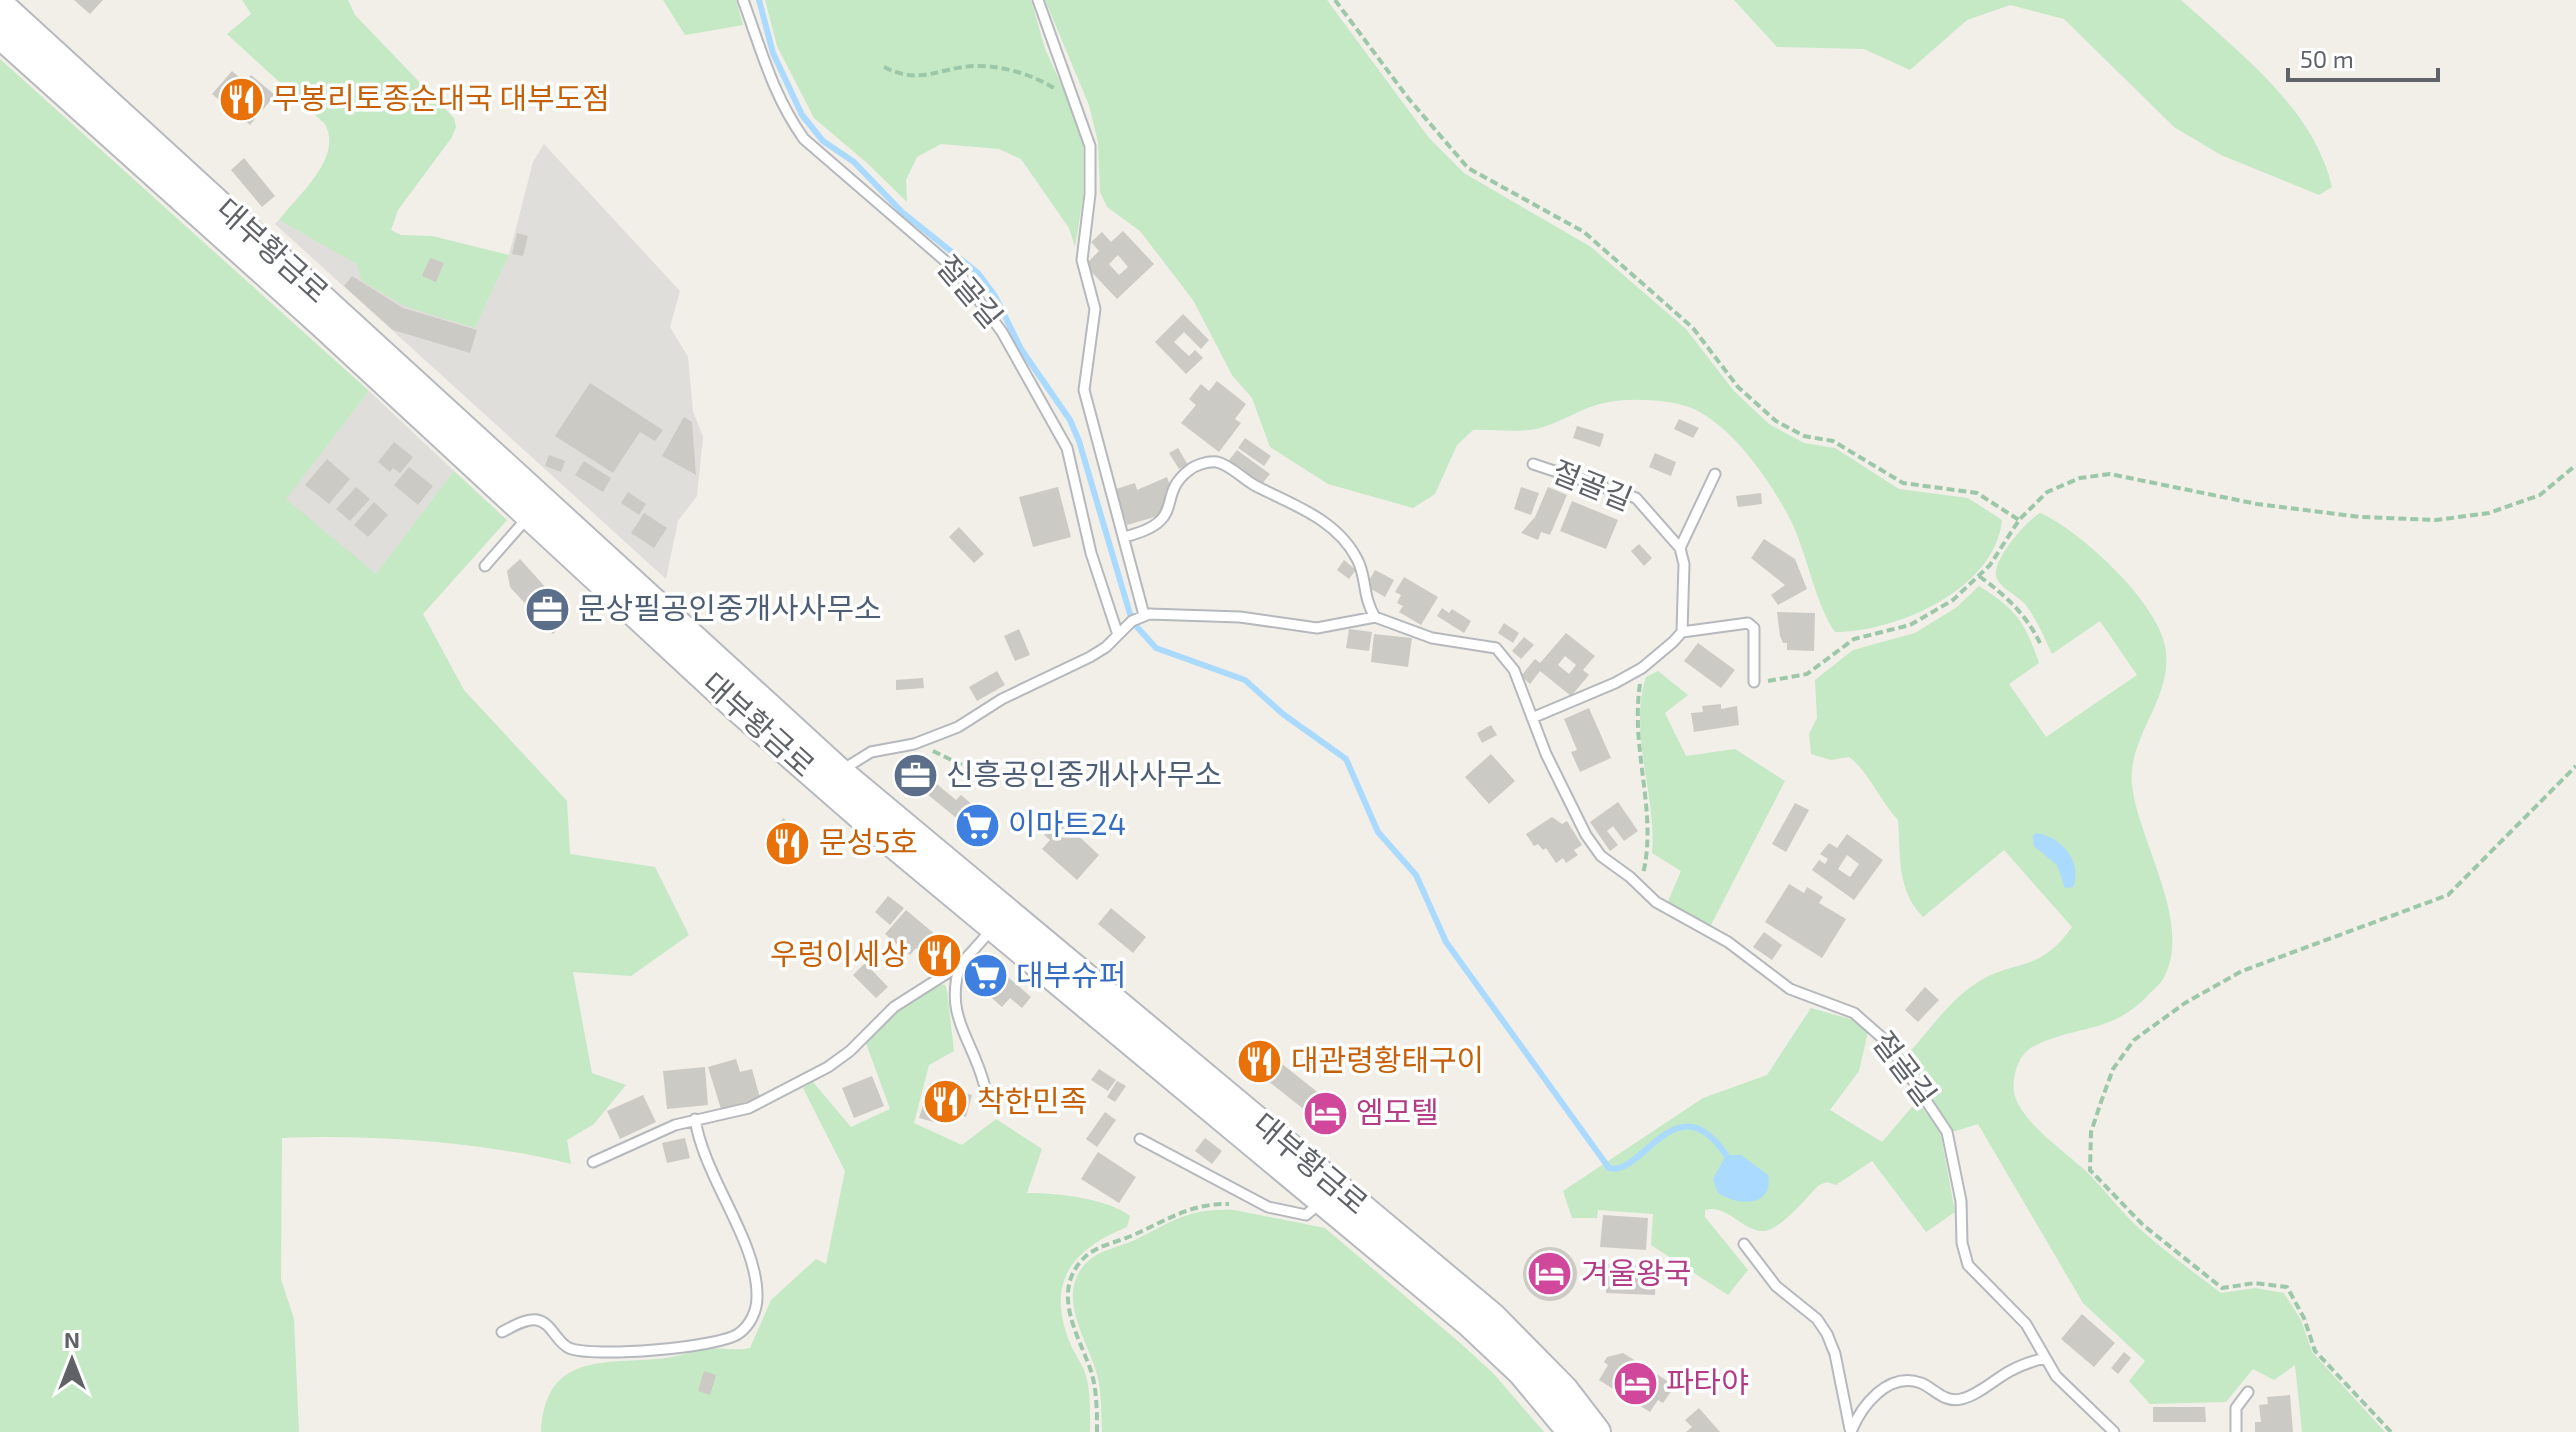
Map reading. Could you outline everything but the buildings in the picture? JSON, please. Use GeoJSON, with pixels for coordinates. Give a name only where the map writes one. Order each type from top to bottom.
{"type":"FeatureCollection","features":[{"type":"Feature","properties":{"kind":"main road","name":"대부황금로"},"geometry":{"type":"LineString","coordinates":[[0,4],[536,507],[834,780],[1492,1316],[1564,1389],[1597,1432]]}},
{"type":"Feature","properties":{"kind":"main road","name":"대부황금로"},"geometry":{"type":"LineString","coordinates":[[0,35],[536,507]]}},
{"type":"Feature","properties":{"kind":"main road","name":"대부황금로"},"geometry":{"type":"LineString","coordinates":[[1001,918],[1322,1201],[1496,1348],[1571,1432]]}},
{"type":"Feature","properties":{"kind":"lane","name":"절골길"},"geometry":{"type":"LineString","coordinates":[[743,0],[766,72],[786,114],[804,139],[958,272],[981,299],[1022,365],[1067,448],[1091,553],[1118,635]]}},
{"type":"Feature","properties":{"kind":"lane"},"geometry":{"type":"LineString","coordinates":[[1038,0],[1053,49],[1077,101],[1090,146],[1090,194],[1082,260],[1095,309],[1084,390],[1144,615]]}},
{"type":"Feature","properties":{"kind":"lane"},"geometry":{"type":"LineString","coordinates":[[834,780],[862,755],[914,744],[958,727],[1002,699],[1090,657],[1132,621],[1144,615],[1240,617],[1317,628],[1375,617],[1364,593],[1358,559],[1345,542],[1300,506],[1252,484],[1218,462],[1206,463],[1186,472],[1162,520],[1155,527],[1124,537]]}},
{"type":"Feature","properties":{"kind":"lane","name":"절골길"},"geometry":{"type":"LineString","coordinates":[[1533,464],[1636,498],[1680,548]]}},
{"type":"Feature","properties":{"kind":"lane"},"geometry":{"type":"LineString","coordinates":[[1682,632],[1684,564],[1680,548],[1715,474]]}},
{"type":"Feature","properties":{"kind":"lane"},"geometry":{"type":"LineString","coordinates":[[485,566],[536,507]]}},
{"type":"Feature","properties":{"kind":"lane","name":"절골길"},"geometry":{"type":"LineString","coordinates":[[1375,617],[1432,638],[1496,648],[1509,660],[1586,835],[1601,856],[1682,919],[1728,942],[1790,989],[1840,1006],[1866,1020],[1887,1042],[1947,1132],[1961,1201],[1962,1243],[1968,1265],[2026,1324],[2056,1376],[2114,1432]]}},
{"type":"Feature","properties":{"kind":"lane"},"geometry":{"type":"LineString","coordinates":[[1532,718],[1642,668],[1682,632],[1748,623],[1754,628],[1756,638],[1754,682]]}},
{"type":"Feature","properties":{"kind":"lane"},"geometry":{"type":"LineString","coordinates":[[593,1162],[695,1119],[749,1108],[828,1067],[850,1051],[894,1007],[960,965],[1001,918]]}},
{"type":"Feature","properties":{"kind":"lane"},"geometry":{"type":"LineString","coordinates":[[960,965],[954,996],[956,1014],[984,1084]]}},
{"type":"Feature","properties":{"kind":"lane"},"geometry":{"type":"LineString","coordinates":[[502,1332],[529,1320],[538,1320],[569,1348],[659,1351],[720,1340],[744,1330],[756,1308],[756,1283],[745,1248],[704,1156],[695,1119]]}},
{"type":"Feature","properties":{"kind":"lane"},"geometry":{"type":"LineString","coordinates":[[1140,1139],[1268,1207],[1306,1215],[1322,1201]]}},
{"type":"Feature","properties":{"kind":"lane"},"geometry":{"type":"LineString","coordinates":[[1744,1244],[1776,1286],[1817,1319],[1827,1334],[1835,1354],[1851,1432]]}},
{"type":"Feature","properties":{"kind":"lane"},"geometry":{"type":"LineString","coordinates":[[1851,1432],[1859,1411],[1889,1386],[1907,1381],[1922,1384],[1943,1397],[1962,1399],[2014,1369],[2045,1358]]}},
{"type":"Feature","properties":{"kind":"lane"},"geometry":{"type":"LineString","coordinates":[[2236,1432],[2236,1408],[2248,1392]]}},
{"type":"Feature","properties":{"kind":"path"},"geometry":{"type":"LineString","coordinates":[[1335,0],[1408,98],[1468,168],[1584,232],[1693,328],[1738,387],[1776,421],[1804,436],[1833,441],[1903,483],[1977,493],[2019,520]]}},
{"type":"Feature","properties":{"kind":"path"},"geometry":{"type":"LineString","coordinates":[[884,67],[900,75],[921,78],[977,66],[1017,72],[1077,101]]}},
{"type":"Feature","properties":{"kind":"path"},"geometry":{"type":"LineString","coordinates":[[1754,682],[1807,674],[1854,639],[1910,625],[1953,600],[1990,565],[2019,520],[2047,492],[2080,478],[2110,474],[2257,504],[2361,517],[2436,520],[2489,513],[2540,495],[2576,465]]}},
{"type":"Feature","properties":{"kind":"path"},"geometry":{"type":"LineString","coordinates":[[1979,576],[2012,600],[2040,643]]}},
{"type":"Feature","properties":{"kind":"path"},"geometry":{"type":"LineString","coordinates":[[1639,887],[1650,839],[1638,752],[1638,696],[1642,668]]}},
{"type":"Feature","properties":{"kind":"path"},"geometry":{"type":"LineString","coordinates":[[914,744],[949,756],[995,781]]}},
{"type":"Feature","properties":{"kind":"path"},"geometry":{"type":"LineString","coordinates":[[2391,1432],[2315,1351],[2304,1318],[2287,1287],[2255,1283],[2222,1288],[2143,1225],[2090,1170],[2091,1132],[2113,1069],[2134,1040],[2185,1003],[2242,971],[2448,895],[2576,766]]}},
{"type":"Feature","properties":{"kind":"path"},"geometry":{"type":"LineString","coordinates":[[1097,1432],[1091,1371],[1068,1311],[1072,1275],[1082,1260],[1096,1249],[1185,1209],[1226,1204],[1268,1207]]}},
{"type":"Feature","properties":{"kind":"shaded area"},"geometry":{"type":"Polygon","coordinates":[[[544,144],[680,291],[670,327],[688,357],[693,411],[703,437],[697,496],[678,521],[666,579],[275,224],[279,220],[475,328],[509,255],[533,162],[544,144]]]}},
{"type":"Feature","properties":{"kind":"shaded area"},"geometry":{"type":"Polygon","coordinates":[[[369,391],[454,471],[376,575],[285,499],[369,391]]]}},
{"type":"Feature","properties":{"kind":"green space"},"geometry":{"type":"Polygon","coordinates":[[[242,0],[348,0],[355,15],[454,118],[456,127],[452,137],[398,210],[391,230],[401,235],[432,236],[509,255],[475,328],[404,306],[362,281],[357,264],[279,220],[324,162],[329,137],[325,124],[227,34],[251,14],[242,0]]]}},
{"type":"Feature","properties":{"kind":"green space"},"geometry":{"type":"Polygon","coordinates":[[[663,0],[736,0],[743,25],[685,35],[663,0]]]}},
{"type":"Feature","properties":{"kind":"green space"},"geometry":{"type":"Polygon","coordinates":[[[765,0],[1031,0],[1045,49],[1077,119],[1083,144],[1083,198],[1075,247],[1069,228],[1021,159],[999,149],[941,144],[917,157],[906,180],[907,202],[814,118],[777,46],[765,0]]]}},
{"type":"Feature","properties":{"kind":"green space"},"geometry":{"type":"Polygon","coordinates":[[[1045,0],[1327,0],[1429,138],[1464,173],[1591,247],[1686,329],[1734,391],[1769,424],[1804,443],[1835,448],[1899,489],[1968,498],[2002,520],[1995,545],[1982,567],[1939,602],[1886,624],[1835,632],[1822,607],[1790,519],[1750,457],[1709,417],[1685,406],[1652,400],[1599,404],[1548,425],[1521,431],[1473,430],[1457,445],[1435,494],[1413,508],[1328,484],[1270,447],[1252,398],[1232,375],[1193,300],[1140,231],[1107,207],[1100,192],[1098,142],[1089,105],[1045,0]]]}},
{"type":"Feature","properties":{"kind":"green space"},"geometry":{"type":"Polygon","coordinates":[[[1734,0],[2181,0],[2249,61],[2291,107],[2323,158],[2332,187],[2319,195],[2221,155],[2174,127],[2064,19],[2010,5],[1967,20],[1910,70],[1864,49],[1777,47],[1734,0]]]}},
{"type":"Feature","properties":{"kind":"green space"},"geometry":{"type":"Polygon","coordinates":[[[0,59],[369,391],[286,499],[376,574],[454,471],[507,520],[423,614],[464,690],[567,801],[570,854],[655,867],[689,935],[631,976],[573,972],[592,1073],[626,1085],[594,1124],[567,1140],[571,1164],[502,1150],[427,1141],[352,1137],[282,1138],[281,1279],[294,1319],[299,1432],[0,1432],[0,59]]]}},
{"type":"Feature","properties":{"kind":"green space"},"geometry":{"type":"Polygon","coordinates":[[[2040,513],[2075,535],[2114,569],[2148,609],[2165,646],[2163,682],[2136,749],[2132,785],[2168,907],[2172,932],[2171,956],[2164,977],[2134,1008],[2107,1023],[2049,1039],[2024,1054],[2014,1079],[2017,1103],[2034,1125],[2087,1172],[2140,1229],[2221,1293],[2255,1288],[2284,1293],[2301,1320],[2312,1352],[2385,1432],[2302,1432],[2295,1365],[2274,1380],[2253,1369],[2226,1402],[2150,1404],[2129,1381],[2145,1361],[2083,1303],[1978,1124],[1952,1132],[1907,1055],[1946,1010],[1972,986],[1986,977],[2048,953],[2072,927],[2004,850],[1923,917],[1914,906],[1904,883],[1898,820],[1849,757],[1831,760],[1811,754],[1809,734],[1817,718],[1815,680],[1853,650],[1915,633],[1957,607],[1979,586],[2011,610],[2029,637],[2039,663],[2009,684],[2046,737],[2137,675],[2100,621],[2052,654],[2029,610],[1997,579],[1998,563],[2003,553],[2026,524],[2040,513]]]}},
{"type":"Feature","properties":{"kind":"green space"},"geometry":{"type":"Polygon","coordinates":[[[1658,671],[1688,695],[1665,713],[1686,756],[1735,749],[1785,781],[1711,925],[1667,904],[1681,871],[1652,853],[1651,809],[1640,720],[1646,677],[1658,671]]]}},
{"type":"Feature","properties":{"kind":"green space"},"geometry":{"type":"Polygon","coordinates":[[[939,984],[945,985],[947,991],[954,1051],[929,1065],[914,1123],[962,1145],[996,1119],[1042,1149],[1027,1193],[1095,1201],[1130,1216],[1127,1227],[1092,1246],[1079,1257],[1063,1285],[1063,1321],[1088,1383],[1090,1432],[541,1432],[545,1407],[553,1389],[578,1368],[615,1361],[664,1358],[707,1349],[750,1348],[771,1300],[816,1259],[826,1264],[845,1171],[803,1088],[813,1082],[851,1127],[890,1109],[866,1043],[888,1017],[939,984]]]}},
{"type":"Feature","properties":{"kind":"green space"},"geometry":{"type":"Polygon","coordinates":[[[1811,1008],[1857,1021],[1868,1032],[1859,1071],[1830,1110],[1882,1142],[1917,1101],[1940,1130],[1955,1212],[1926,1232],[1872,1161],[1836,1185],[1827,1182],[1819,1185],[1790,1215],[1771,1229],[1754,1230],[1722,1211],[1705,1210],[1705,1217],[1748,1270],[1728,1295],[1651,1245],[1653,1214],[1598,1210],[1597,1218],[1572,1218],[1563,1191],[1703,1098],[1767,1075],[1811,1008]]]}},
{"type":"Feature","properties":{"kind":"green space"},"geometry":{"type":"Polygon","coordinates":[[[1234,1210],[1325,1228],[1493,1373],[1544,1432],[1102,1432],[1098,1378],[1073,1302],[1078,1275],[1087,1262],[1098,1254],[1173,1221],[1194,1213],[1234,1210]]]}},
{"type":"Feature","properties":{"kind":"water"},"geometry":{"type":"Polygon","coordinates":[[[2036,833],[2054,839],[2068,852],[2075,868],[2073,887],[2065,888],[2057,865],[2034,846],[2033,836],[2036,833]]]}},
{"type":"Feature","properties":{"kind":"water"},"geometry":{"type":"Polygon","coordinates":[[[1726,1155],[1741,1155],[1768,1175],[1766,1194],[1760,1199],[1744,1202],[1718,1193],[1713,1179],[1726,1155]]]}},
{"type":"Feature","properties":{"kind":"waterway"},"geometry":{"type":"LineString","coordinates":[[759,0],[773,53],[802,115],[823,141],[854,162],[902,212],[978,273],[995,296],[1021,349],[1070,420],[1130,614]]}},
{"type":"Feature","properties":{"kind":"waterway"},"geometry":{"type":"LineString","coordinates":[[1137,627],[1156,648],[1245,680],[1283,714],[1346,759],[1378,832],[1416,875],[1446,942],[1609,1168],[1621,1167],[1634,1160],[1661,1137],[1676,1129],[1691,1127],[1708,1134],[1726,1155]]}},
{"type":"Feature","properties":{"kind":"place","name":"무봉리토종순대국 대부도점"},"geometry":{"type":"Point","coordinates":[241,99]}},
{"type":"Feature","properties":{"kind":"place","name":"문상필공인중개사사무소"},"geometry":{"type":"Point","coordinates":[547,609]}},
{"type":"Feature","properties":{"kind":"place","name":"신흥공인중개사사무소"},"geometry":{"type":"Point","coordinates":[915,775]}},
{"type":"Feature","properties":{"kind":"place","name":"이마트24"},"geometry":{"type":"Point","coordinates":[977,825]}},
{"type":"Feature","properties":{"kind":"place","name":"문성5호"},"geometry":{"type":"Point","coordinates":[788,843]}},
{"type":"Feature","properties":{"kind":"place","name":"우렁이세상"},"geometry":{"type":"Point","coordinates":[939,955]}},
{"type":"Feature","properties":{"kind":"place","name":"대부슈퍼"},"geometry":{"type":"Point","coordinates":[985,976]}},
{"type":"Feature","properties":{"kind":"place","name":"대관령황태구이"},"geometry":{"type":"Point","coordinates":[1260,1061]}},
{"type":"Feature","properties":{"kind":"place","name":"착한민족"},"geometry":{"type":"Point","coordinates":[946,1102]}},
{"type":"Feature","properties":{"kind":"place","name":"엠모텔"},"geometry":{"type":"Point","coordinates":[1325,1113]}},
{"type":"Feature","properties":{"kind":"place","name":"겨울왕국"},"geometry":{"type":"Point","coordinates":[1550,1274]}},
{"type":"Feature","properties":{"kind":"place","name":"파타야"},"geometry":{"type":"Point","coordinates":[1635,1383]}}]}
